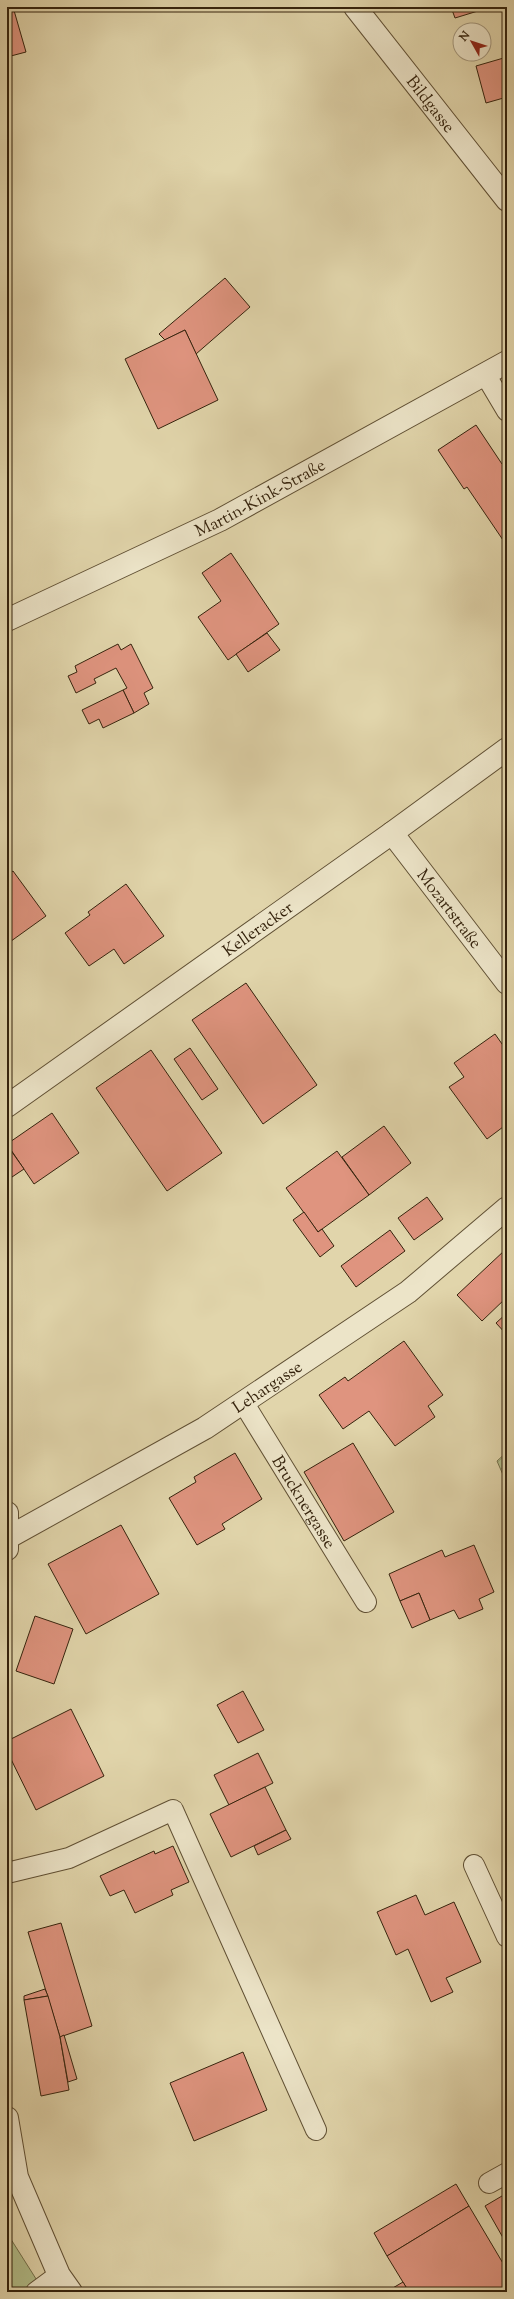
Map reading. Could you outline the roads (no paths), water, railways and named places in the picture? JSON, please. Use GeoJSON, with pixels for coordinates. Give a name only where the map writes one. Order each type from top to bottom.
{"type":"FeatureCollection","features":[{"type":"Feature","properties":{"kind":"street","name":"Bildgasse"},"geometry":{"type":"LineString","coordinates":[[355,7],[507,200]]}},
{"type":"Feature","properties":{"kind":"street","name":"Martin-Kink-Straße"},"geometry":{"type":"LineString","coordinates":[[7,620],[220,520],[507,362]]}},
{"type":"Feature","properties":{"kind":"street","name":"Kelleracker"},"geometry":{"type":"LineString","coordinates":[[7,1106],[392,833],[507,749]]}},
{"type":"Feature","properties":{"kind":"street","name":"Mozartstraße"},"geometry":{"type":"LineString","coordinates":[[392,833],[507,983]]}},
{"type":"Feature","properties":{"kind":"street","name":"Lehargasse"},"geometry":{"type":"LineString","coordinates":[[8,1544],[205,1428],[408,1292],[507,1208]]}},
{"type":"Feature","properties":{"kind":"street"},"geometry":{"type":"LineString","coordinates":[[7,1513],[8,1544]]}},
{"type":"Feature","properties":{"kind":"street"},"geometry":{"type":"LineString","coordinates":[[7,2118],[17,2177],[65,2283]]}},
{"type":"Feature","properties":{"kind":"lane"},"geometry":{"type":"LineString","coordinates":[[485,374],[507,411]]}},
{"type":"Feature","properties":{"kind":"lane","name":"Brucknergasse"},"geometry":{"type":"LineString","coordinates":[[243,1402],[366,1602]]}},
{"type":"Feature","properties":{"kind":"lane"},"geometry":{"type":"LineString","coordinates":[[7,1872],[69,1858],[173,1810],[316,2130]]}},
{"type":"Feature","properties":{"kind":"lane"},"geometry":{"type":"LineString","coordinates":[[474,1865],[507,1937]]}},
{"type":"Feature","properties":{"kind":"lane"},"geometry":{"type":"LineString","coordinates":[[489,2183],[507,2173]]}},
{"type":"Feature","properties":{"kind":"lane"},"geometry":{"type":"LineString","coordinates":[[36,2292],[65,2283]]}}]}
